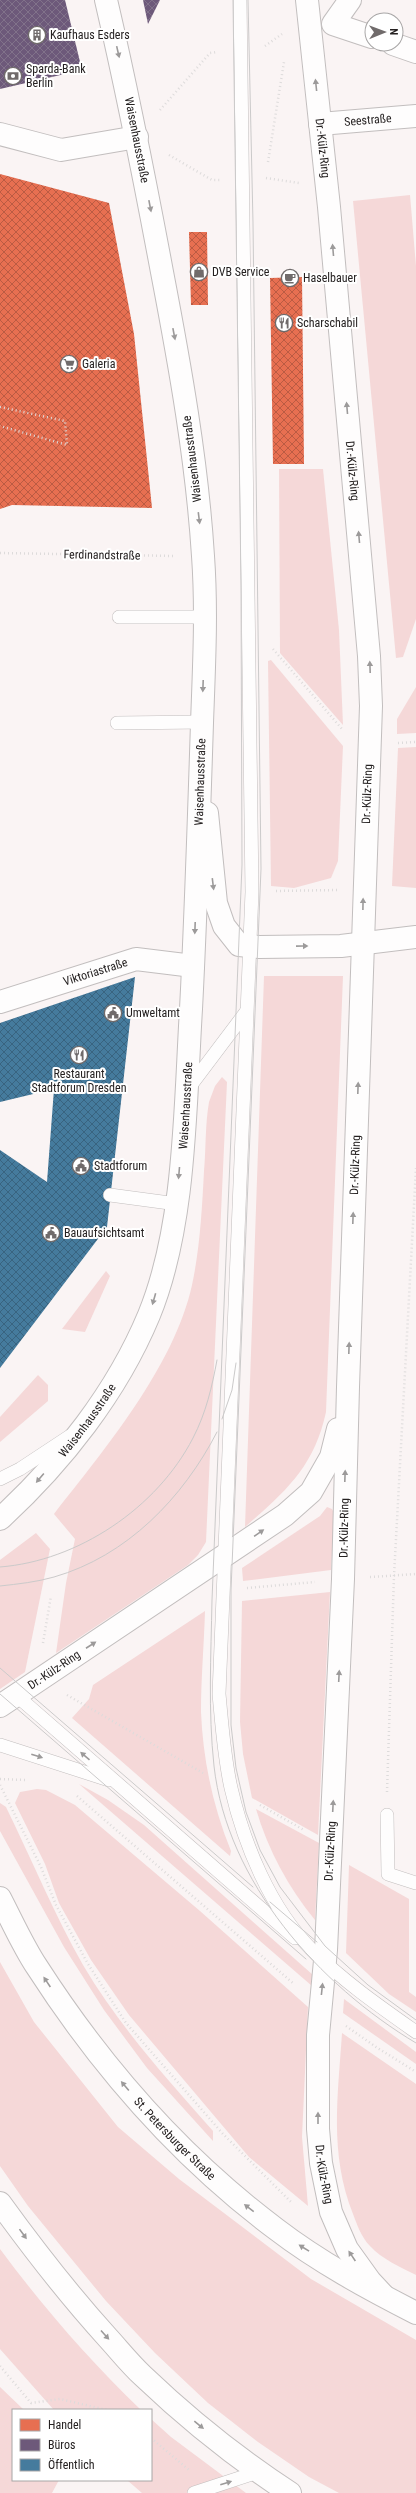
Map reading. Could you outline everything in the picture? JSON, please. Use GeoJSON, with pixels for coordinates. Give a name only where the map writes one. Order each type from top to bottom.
{"type":"FeatureCollection","features":[{"type":"Feature","properties":{"kind":"main road","name":"Waisenhausstraße"},"geometry":{"type":"LineString","coordinates":[[0,1519],[25,1495],[84,1426],[106,1396],[130,1356],[151,1311],[165,1262],[177,1204],[186,1092],[193,966],[202,722],[205,617],[203,556],[181,372],[137,137],[106,0]]}},
{"type":"Feature","properties":{"kind":"main road","name":"Dr.-Külz-Ring"},"geometry":{"type":"LineString","coordinates":[[307,0],[320,124],[369,656],[369,744],[343,1579],[331,1845],[317,1955],[320,2006],[318,2129],[325,2188],[331,2212],[348,2249],[370,2281],[386,2297]]}},
{"type":"Feature","properties":{"kind":"main road"},"geometry":{"type":"LineString","coordinates":[[350,0],[333,24],[364,34]]}},
{"type":"Feature","properties":{"kind":"main road"},"geometry":{"type":"LineString","coordinates":[[404,48],[416,52]]}},
{"type":"Feature","properties":{"kind":"main road","name":"Seestraße"},"geometry":{"type":"LineString","coordinates":[[320,124],[416,116]]}},
{"type":"Feature","properties":{"kind":"main road"},"geometry":{"type":"LineString","coordinates":[[0,134],[61,150],[137,137]]}},
{"type":"Feature","properties":{"kind":"main road"},"geometry":{"type":"LineString","coordinates":[[201,748],[216,903],[224,926],[239,944],[249,947],[341,946],[416,937]]}},
{"type":"Feature","properties":{"kind":"main road","name":"Viktoriastraße"},"geometry":{"type":"LineString","coordinates":[[0,1002],[136,959],[193,966]]}},
{"type":"Feature","properties":{"kind":"main road","name":"Dr.-Külz-Ring"},"geometry":{"type":"LineString","coordinates":[[8,1700],[224,1557],[285,1515],[311,1492],[331,1457],[348,1387]]}},
{"type":"Feature","properties":{"kind":"main road","name":"St. Petersburger Straße"},"geometry":{"type":"LineString","coordinates":[[0,1898],[36,1966],[91,2047],[158,2125],[221,2186],[277,2230],[386,2297],[416,2313]]}},
{"type":"Feature","properties":{"kind":"main road"},"geometry":{"type":"LineString","coordinates":[[0,2202],[30,2245],[94,2322],[142,2375],[187,2416],[258,2472],[290,2493]]}},
{"type":"Feature","properties":{"kind":"lane"},"geometry":{"type":"LineString","coordinates":[[240,0],[252,892],[219,1694],[231,1788],[250,1849],[279,1910],[317,1955]]}},
{"type":"Feature","properties":{"kind":"lane"},"geometry":{"type":"LineString","coordinates":[[119,617],[205,617]]}},
{"type":"Feature","properties":{"kind":"lane"},"geometry":{"type":"LineString","coordinates":[[117,723],[202,722]]}},
{"type":"Feature","properties":{"kind":"lane"},"geometry":{"type":"LineString","coordinates":[[186,1092],[246,1012]]}},
{"type":"Feature","properties":{"kind":"lane"},"geometry":{"type":"LineString","coordinates":[[110,1195],[177,1204]]}},
{"type":"Feature","properties":{"kind":"lane"},"geometry":{"type":"LineString","coordinates":[[0,1479],[20,1469],[84,1426]]}},
{"type":"Feature","properties":{"kind":"lane"},"geometry":{"type":"LineString","coordinates":[[8,1700],[115,1781],[291,1936],[317,1955],[358,1991],[416,2032]]}},
{"type":"Feature","properties":{"kind":"lane"},"geometry":{"type":"LineString","coordinates":[[0,1745],[115,1781]]}},
{"type":"Feature","properties":{"kind":"lane"},"geometry":{"type":"LineString","coordinates":[[387,1815],[388,1874],[416,1883]]}},
{"type":"Feature","properties":{"kind":"lane"},"geometry":{"type":"LineString","coordinates":[[194,2493],[258,2472]]}},
{"type":"Feature","properties":{"kind":"path"},"geometry":{"type":"LineString","coordinates":[[265,178],[284,60]]}},
{"type":"Feature","properties":{"kind":"path"},"geometry":{"type":"LineString","coordinates":[[0,407],[65,421],[67,446],[0,426]]}},
{"type":"Feature","properties":{"kind":"path","name":"Ferdinandstraße"},"geometry":{"type":"LineString","coordinates":[[0,553],[203,556]]}},
{"type":"Feature","properties":{"kind":"path"},"geometry":{"type":"LineString","coordinates":[[270,646],[349,738],[369,744],[416,742]]}},
{"type":"Feature","properties":{"kind":"path"},"geometry":{"type":"LineString","coordinates":[[252,892],[364,890]]}},
{"type":"Feature","properties":{"kind":"path"},"geometry":{"type":"LineString","coordinates":[[387,1815],[394,1576],[416,1168]]}},
{"type":"Feature","properties":{"kind":"path"},"geometry":{"type":"LineString","coordinates":[[223,1594],[232,1590],[343,1579],[416,1574]]}},
{"type":"Feature","properties":{"kind":"path"},"geometry":{"type":"LineString","coordinates":[[43,1647],[51,1596]]}},
{"type":"Feature","properties":{"kind":"path"},"geometry":{"type":"LineString","coordinates":[[61,1692],[331,1845]]}},
{"type":"Feature","properties":{"kind":"path"},"geometry":{"type":"LineString","coordinates":[[0,1779],[30,1780]]}},
{"type":"Feature","properties":{"kind":"path"},"geometry":{"type":"LineString","coordinates":[[0,1785],[41,1867],[56,1905],[88,1964],[126,2022],[223,2134],[296,2207]]}},
{"type":"Feature","properties":{"kind":"path"},"geometry":{"type":"LineString","coordinates":[[72,1791],[320,2006],[376,2047],[416,2072]]}},
{"type":"Feature","properties":{"kind":"path"},"geometry":{"type":"LineString","coordinates":[[0,2366],[31,2403],[60,2400],[102,2409]]}},
{"type":"Feature","properties":{"kind":"path"},"geometry":{"type":"LineString","coordinates":[[152,2439],[210,2488]]}},
{"type":"Feature","properties":{"kind":"shaded area"},"geometry":{"type":"Polygon","coordinates":[[[410,195],[416,266],[416,619],[403,657],[396,658],[353,201],[410,195]]]}},
{"type":"Feature","properties":{"kind":"shaded area"},"geometry":{"type":"Polygon","coordinates":[[[279,469],[323,469],[339,630],[343,725],[280,653],[279,469]]]}},
{"type":"Feature","properties":{"kind":"shaded area"},"geometry":{"type":"Polygon","coordinates":[[[271,660],[343,746],[338,861],[331,878],[294,888],[271,886],[268,661],[271,660]]]}},
{"type":"Feature","properties":{"kind":"shaded area"},"geometry":{"type":"Polygon","coordinates":[[[416,687],[416,733],[397,734],[397,719],[416,687]]]}},
{"type":"Feature","properties":{"kind":"shaded area"},"geometry":{"type":"Polygon","coordinates":[[[416,747],[416,888],[392,886],[398,748],[416,747]]]}},
{"type":"Feature","properties":{"kind":"shaded area"},"geometry":{"type":"Polygon","coordinates":[[[264,976],[343,976],[326,1412],[321,1431],[306,1463],[296,1477],[273,1502],[245,1527],[264,976]]]}},
{"type":"Feature","properties":{"kind":"shaded area"},"geometry":{"type":"Polygon","coordinates":[[[222,1077],[227,1082],[206,1542],[198,1555],[188,1565],[56,1653],[66,1583],[75,1539],[54,1514],[115,1435],[154,1377],[183,1316],[192,1285],[199,1243],[209,1102],[215,1086],[222,1077]]]}},
{"type":"Feature","properties":{"kind":"shaded area"},"geometry":{"type":"Polygon","coordinates":[[[106,1271],[110,1276],[85,1332],[62,1329],[106,1271]]]}},
{"type":"Feature","properties":{"kind":"shaded area"},"geometry":{"type":"Polygon","coordinates":[[[38,1375],[48,1385],[48,1401],[0,1442],[0,1417],[38,1375]]]}},
{"type":"Feature","properties":{"kind":"shaded area"},"geometry":{"type":"Polygon","coordinates":[[[327,1507],[332,1509],[334,1513],[331,1570],[243,1581],[242,1568],[320,1516],[327,1507]]]}},
{"type":"Feature","properties":{"kind":"shaded area"},"geometry":{"type":"Polygon","coordinates":[[[36,1533],[50,1549],[25,1672],[0,1689],[0,1560],[36,1533]]]}},
{"type":"Feature","properties":{"kind":"shaded area"},"geometry":{"type":"Polygon","coordinates":[[[330,1592],[318,1835],[252,1798],[243,1754],[240,1722],[242,1601],[330,1592]]]}},
{"type":"Feature","properties":{"kind":"shaded area"},"geometry":{"type":"Polygon","coordinates":[[[205,1611],[201,1700],[202,1730],[210,1783],[219,1817],[231,1851],[230,1856],[72,1718],[89,1699],[93,1685],[205,1611]]]}},
{"type":"Feature","properties":{"kind":"shaded area"},"geometry":{"type":"Polygon","coordinates":[[[79,1784],[108,1800],[144,1825],[313,1975],[312,1986],[79,1784]]]}},
{"type":"Feature","properties":{"kind":"shaded area"},"geometry":{"type":"Polygon","coordinates":[[[37,1789],[46,1790],[75,1805],[200,1911],[308,2007],[302,2137],[308,2206],[249,2157],[129,2015],[91,1960],[59,1903],[45,1864],[15,1803],[20,1792],[37,1789]]]}},
{"type":"Feature","properties":{"kind":"shaded area"},"geometry":{"type":"Polygon","coordinates":[[[0,1803],[6,1807],[62,1926],[83,1965],[112,2009],[144,2051],[213,2131],[213,2141],[147,2068],[104,2010],[64,1947],[0,1831],[0,1803]]]}},
{"type":"Feature","properties":{"kind":"shaded area"},"geometry":{"type":"Polygon","coordinates":[[[256,1809],[319,1843],[315,1920],[296,1894],[280,1868],[266,1839],[256,1809]]]}},
{"type":"Feature","properties":{"kind":"shaded area"},"geometry":{"type":"Polygon","coordinates":[[[349,1865],[409,1899],[409,1992],[416,1997],[416,2012],[389,1994],[346,1953],[349,1865]]]}},
{"type":"Feature","properties":{"kind":"shaded area"},"geometry":{"type":"Polygon","coordinates":[[[0,1962],[34,2022],[118,2127],[179,2179],[311,2279],[416,2340],[416,2493],[339,2493],[309,2477],[258,2442],[208,2403],[155,2353],[106,2301],[28,2206],[0,2166],[0,1962]]]}},
{"type":"Feature","properties":{"kind":"shaded area"},"geometry":{"type":"Polygon","coordinates":[[[344,1999],[416,2052],[416,2064],[343,2013],[344,1999]]]}},
{"type":"Feature","properties":{"kind":"shaded area"},"geometry":{"type":"Polygon","coordinates":[[[342,2033],[416,2084],[416,2275],[386,2259],[375,2251],[367,2242],[358,2226],[345,2191],[338,2147],[337,2124],[337,2102],[342,2033]]]}},
{"type":"Feature","properties":{"kind":"shaded area"},"geometry":{"type":"Polygon","coordinates":[[[0,2249],[33,2292],[67,2332],[103,2372],[140,2409],[53,2409],[0,2349],[0,2249]]]}},
{"type":"Feature","properties":{"kind":"shaded area"},"geometry":{"type":"Polygon","coordinates":[[[0,2387],[23,2409],[12,2409],[12,2481],[58,2481],[52,2493],[0,2493],[0,2387]]]}},
{"type":"Feature","properties":{"kind":"shaded area"},"geometry":{"type":"Polygon","coordinates":[[[152,2420],[171,2437],[246,2493],[142,2493],[128,2481],[152,2481],[152,2420]]]}},
{"type":"Feature","properties":{"kind":"building: Handel","name":"Galeria"},"geometry":{"type":"Polygon","coordinates":[[[0,174],[109,203],[134,334],[152,508],[12,505],[0,509],[0,174]]]}},
{"type":"Feature","properties":{"kind":"building: Handel","name":"DVB Service"},"geometry":{"type":"Polygon","coordinates":[[[189,232],[207,232],[208,305],[191,305],[189,232]]]}},
{"type":"Feature","properties":{"kind":"building: Handel"},"geometry":{"type":"Polygon","coordinates":[[[302,277],[304,464],[273,464],[270,278],[302,277]]]}},
{"type":"Feature","properties":{"kind":"building: Büros","name":"Kaufhaus Esders"},"geometry":{"type":"Polygon","coordinates":[[[0,0],[65,0],[82,70],[0,89],[0,0]]]}},
{"type":"Feature","properties":{"kind":"building: Büros"},"geometry":{"type":"Polygon","coordinates":[[[143,0],[160,0],[148,24],[143,0]]]}},
{"type":"Feature","properties":{"kind":"building: Öffentlich","name":"Stadtforum"},"geometry":{"type":"Polygon","coordinates":[[[135,977],[107,1227],[0,1368],[0,1150],[47,1182],[54,1089],[0,1102],[0,1023],[135,977]]]}},
{"type":"Feature","properties":{"kind":"tram line"},"geometry":{"type":"LineString","coordinates":[[233,0],[241,584],[242,865],[212,1600],[210,1704],[212,1745],[214,1766],[222,1809],[237,1850],[258,1889],[284,1926],[313,1960],[345,1992],[380,2019],[416,2043]]}},
{"type":"Feature","properties":{"kind":"tram line"},"geometry":{"type":"LineString","coordinates":[[248,0],[253,223],[261,869],[231,1590],[231,1725],[236,1768],[246,1812],[260,1850],[280,1887],[325,1946],[368,1985],[416,2020]]}},
{"type":"Feature","properties":{"kind":"tram line"},"geometry":{"type":"LineString","coordinates":[[0,1567],[29,1563],[58,1554],[86,1542],[137,1508],[159,1487],[178,1463],[193,1438],[202,1419],[208,1400],[217,1360]]}},
{"type":"Feature","properties":{"kind":"tram line"},"geometry":{"type":"LineString","coordinates":[[222,1419],[232,1390],[236,1363]]}},
{"type":"Feature","properties":{"kind":"tram line"},"geometry":{"type":"LineString","coordinates":[[0,1586],[27,1583],[54,1577],[81,1567],[105,1555],[129,1539],[170,1501],[187,1480],[217,1432]]}},
{"type":"Feature","properties":{"kind":"tram line"},"geometry":{"type":"LineString","coordinates":[[0,1668],[253,1887]]}},
{"type":"Feature","properties":{"kind":"tram line"},"geometry":{"type":"LineString","coordinates":[[0,1694],[306,1959]]}},
{"type":"Feature","properties":{"kind":"tram line"},"geometry":{"type":"LineString","coordinates":[[270,1902],[317,1942]]}},
{"type":"Feature","properties":{"kind":"place","name":"Kaufhaus Esders"},"geometry":{"type":"Point","coordinates":[37,35]}},
{"type":"Feature","properties":{"kind":"place","name":"Sparda-Bank Berlin"},"geometry":{"type":"Point","coordinates":[13,76]}},
{"type":"Feature","properties":{"kind":"place","name":"DVB Service"},"geometry":{"type":"Point","coordinates":[199,272]}},
{"type":"Feature","properties":{"kind":"place","name":"Haselbauer"},"geometry":{"type":"Point","coordinates":[290,278]}},
{"type":"Feature","properties":{"kind":"place","name":"Scharschabil"},"geometry":{"type":"Point","coordinates":[284,323]}},
{"type":"Feature","properties":{"kind":"place","name":"Galeria"},"geometry":{"type":"Point","coordinates":[69,364]}},
{"type":"Feature","properties":{"kind":"place","name":"Umweltamt"},"geometry":{"type":"Point","coordinates":[113,1013]}},
{"type":"Feature","properties":{"kind":"place","name":"Restaurant Stadtforum Dresden"},"geometry":{"type":"Point","coordinates":[79,1055]}},
{"type":"Feature","properties":{"kind":"place","name":"Stadtforum"},"geometry":{"type":"Point","coordinates":[81,1166]}},
{"type":"Feature","properties":{"kind":"place","name":"Bauaufsichtsamt"},"geometry":{"type":"Point","coordinates":[51,1233]}}]}
